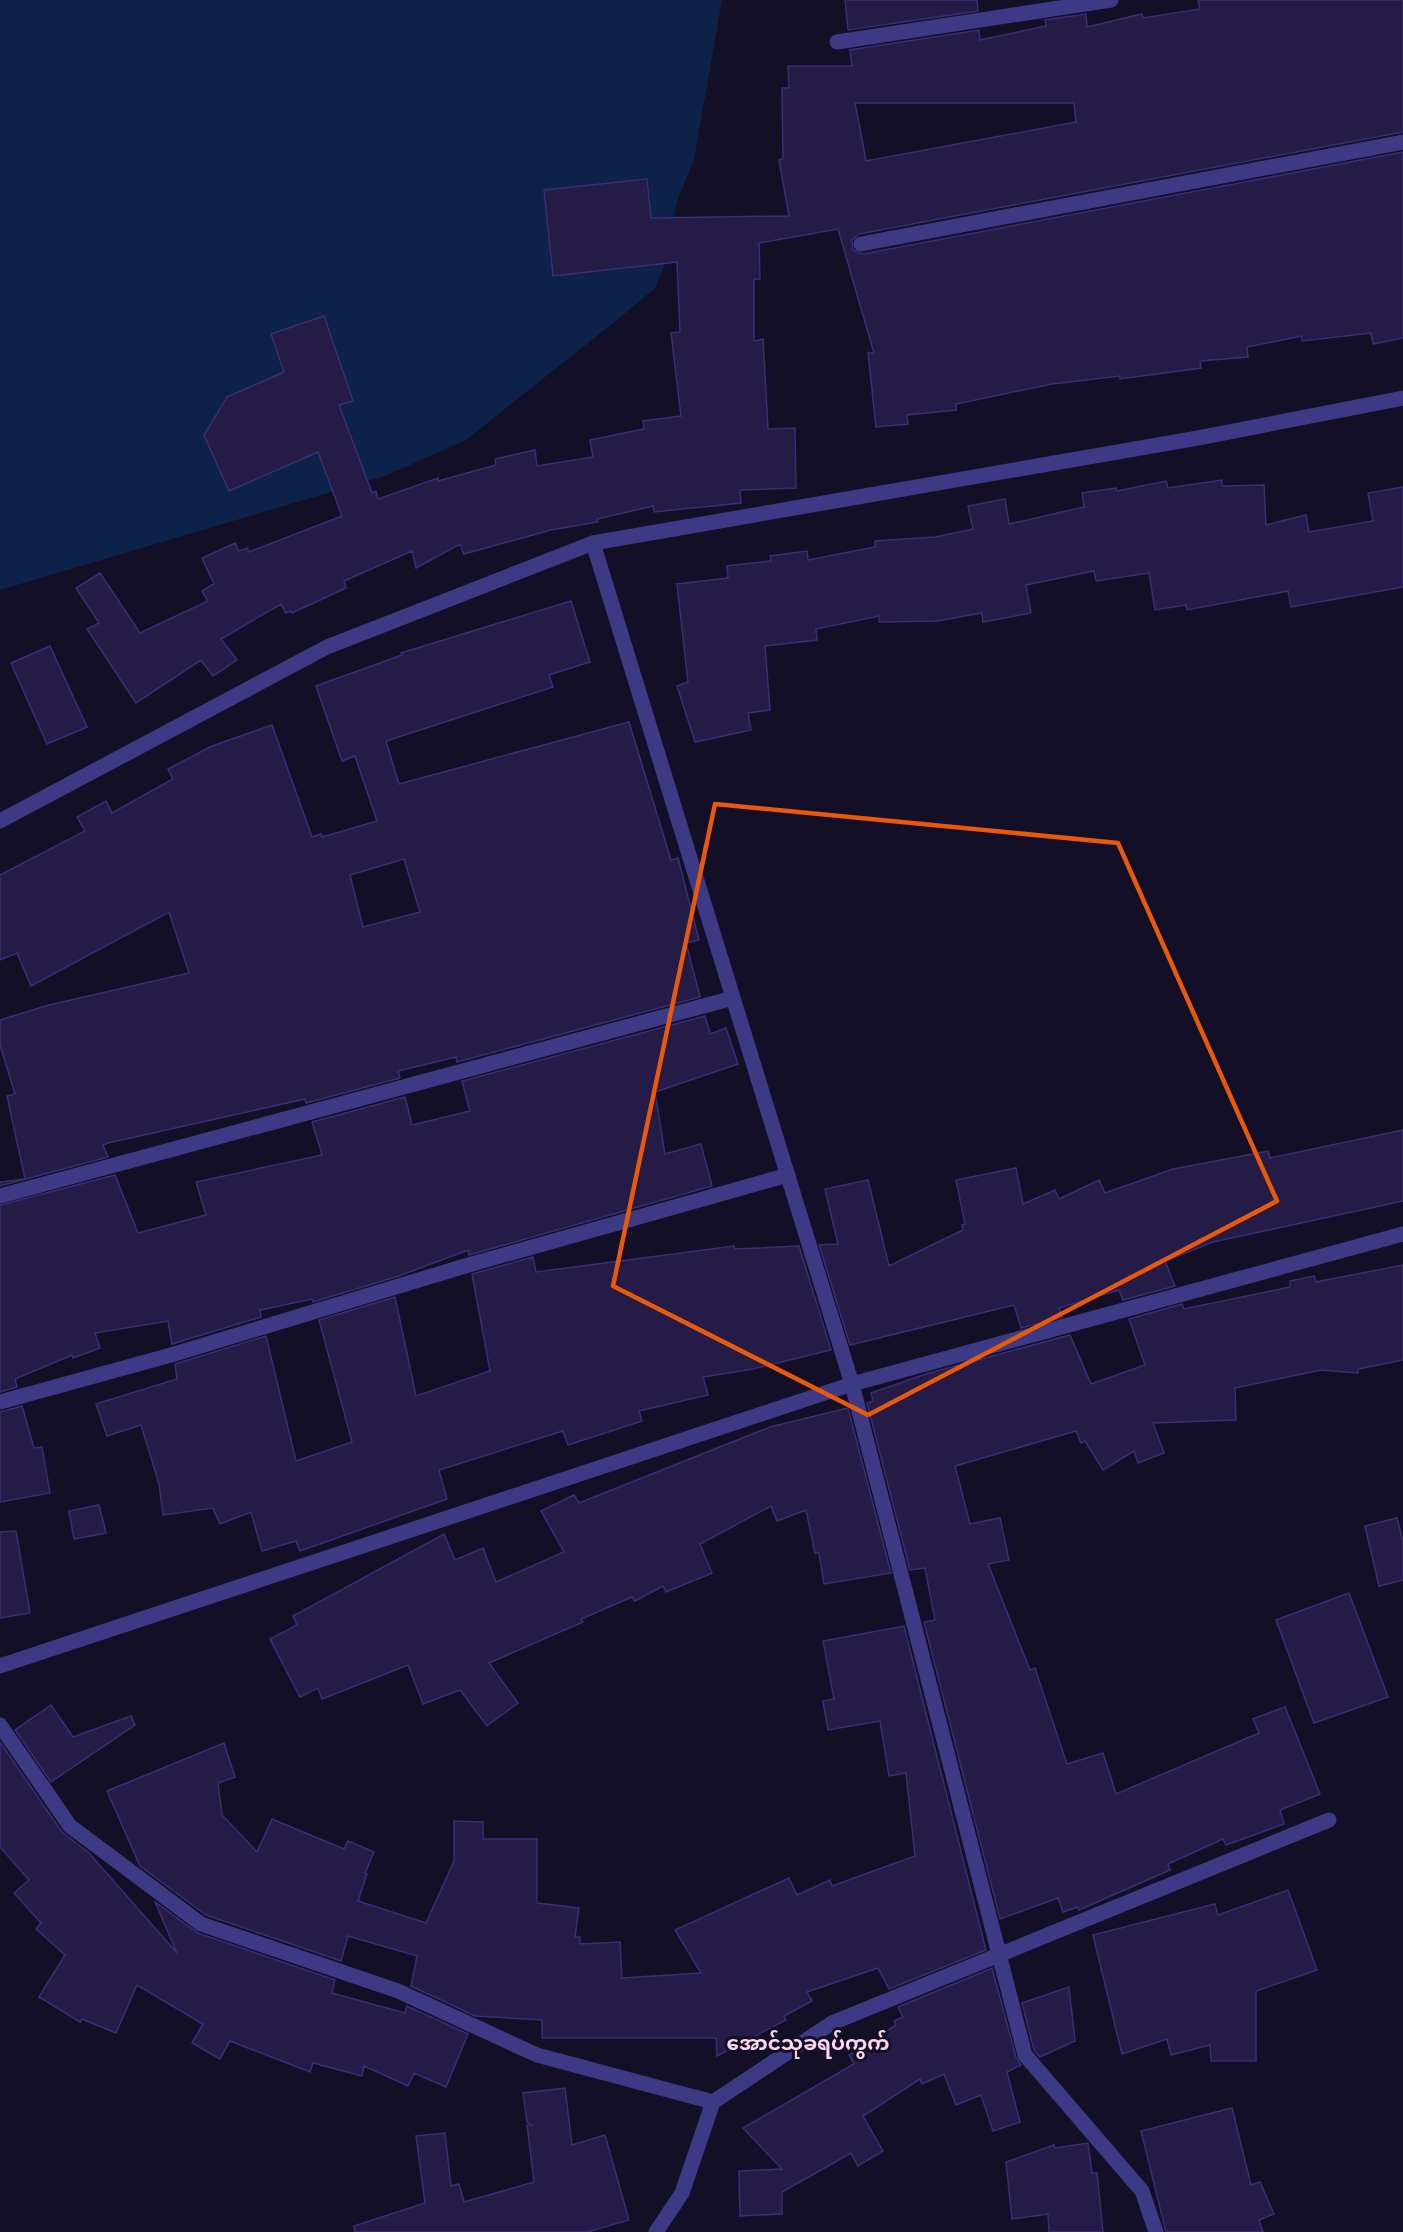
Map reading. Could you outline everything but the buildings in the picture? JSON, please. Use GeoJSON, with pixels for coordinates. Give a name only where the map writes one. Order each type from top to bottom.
{"type":"FeatureCollection","features":[{"type":"Feature","properties":{"kind":"street"},"geometry":{"type":"LineString","coordinates":[[837,42],[1111,0]]}},
{"type":"Feature","properties":{"kind":"street"},"geometry":{"type":"LineString","coordinates":[[861,244],[1403,142]]}},
{"type":"Feature","properties":{"kind":"street"},"geometry":{"type":"LineString","coordinates":[[0,821],[327,647],[592,543],[1186,440],[1403,398]]}},
{"type":"Feature","properties":{"kind":"street"},"geometry":{"type":"LineString","coordinates":[[592,543],[852,1384],[1025,2055],[1142,2191],[1156,2232]]}},
{"type":"Feature","properties":{"kind":"street"},"geometry":{"type":"LineString","coordinates":[[0,1197],[733,998]]}},
{"type":"Feature","properties":{"kind":"street"},"geometry":{"type":"LineString","coordinates":[[0,1402],[171,1355],[465,1266],[788,1175]]}},
{"type":"Feature","properties":{"kind":"street"},"geometry":{"type":"LineString","coordinates":[[0,1666],[852,1384],[1403,1234]]}},
{"type":"Feature","properties":{"kind":"street"},"geometry":{"type":"LineString","coordinates":[[0,1725],[70,1826],[201,1924],[398,1991],[537,2055],[713,2102]]}},
{"type":"Feature","properties":{"kind":"street"},"geometry":{"type":"LineString","coordinates":[[656,2232],[682,2193],[713,2102],[832,2023],[1329,1820]]}},
{"type":"Feature","properties":{"kind":"highlighted area"},"geometry":{"type":"Polygon","coordinates":[[[715,804],[1118,843],[1277,1201],[868,1415],[613,1286],[715,804]]]}},
{"type":"Feature","properties":{"kind":"water"},"geometry":{"type":"Polygon","coordinates":[[[0,0],[722,0],[694,160],[678,198],[664,267],[655,288],[622,316],[466,440],[385,476],[0,590],[0,0]]]}},
{"type":"Feature","properties":{"kind":"district","name":"အောင်သုခရပ်ကွက်"},"geometry":{"type":"Point","coordinates":[808,2042]}}]}
